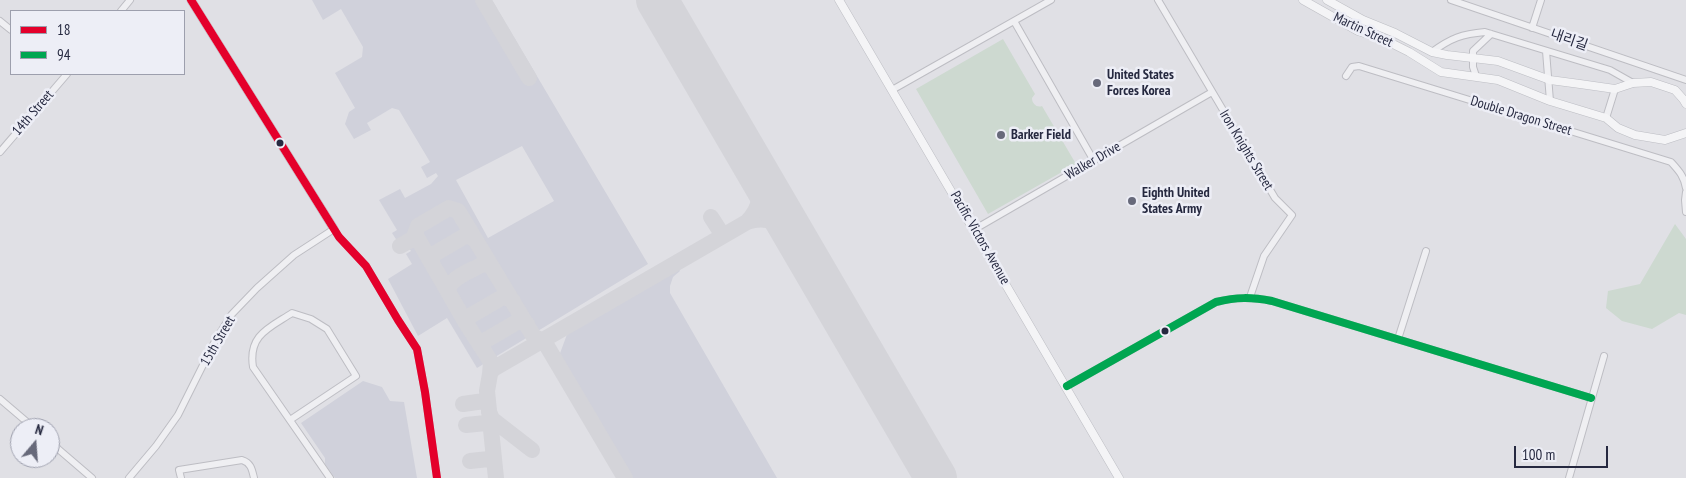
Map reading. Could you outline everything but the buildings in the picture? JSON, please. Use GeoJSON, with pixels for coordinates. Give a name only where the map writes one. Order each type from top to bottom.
{"type":"FeatureCollection","features":[{"type":"Feature","properties":{"kind":"main road"},"geometry":{"type":"LineString","coordinates":[[191,0],[334,229]]}},
{"type":"Feature","properties":{"kind":"main road","name":"Pacific Victors Avenue"},"geometry":{"type":"LineString","coordinates":[[839,0],[1067,386],[1119,478]]}},
{"type":"Feature","properties":{"kind":"main road","name":"Martin Street"},"geometry":{"type":"LineString","coordinates":[[1303,0],[1358,31],[1385,40],[1409,52],[1441,72],[1498,80],[1550,101],[1606,118],[1618,128],[1635,135],[1665,140],[1686,133]]}},
{"type":"Feature","properties":{"kind":"main road","name":"Martin Street"},"geometry":{"type":"LineString","coordinates":[[1327,0],[1363,20],[1395,33],[1432,52],[1498,61],[1550,80],[1615,89]]}},
{"type":"Feature","properties":{"kind":"main road"},"geometry":{"type":"LineString","coordinates":[[1615,89],[1633,83],[1651,82],[1675,90],[1686,104]]}},
{"type":"Feature","properties":{"kind":"street"},"geometry":{"type":"LineString","coordinates":[[122,10],[130,0]]}},
{"type":"Feature","properties":{"kind":"street"},"geometry":{"type":"LineString","coordinates":[[892,90],[1051,0]]}},
{"type":"Feature","properties":{"kind":"street","name":"Iron Knights Street"},"geometry":{"type":"LineString","coordinates":[[1158,0],[1275,198],[1292,215],[1264,256],[1250,297]]}},
{"type":"Feature","properties":{"kind":"street","name":"내리길"},"geometry":{"type":"LineString","coordinates":[[1451,0],[1686,80]]}},
{"type":"Feature","properties":{"kind":"street"},"geometry":{"type":"LineString","coordinates":[[1532,28],[1541,0]]}},
{"type":"Feature","properties":{"kind":"street"},"geometry":{"type":"LineString","coordinates":[[0,21],[10,29]]}},
{"type":"Feature","properties":{"kind":"street"},"geometry":{"type":"LineString","coordinates":[[1014,21],[1094,160]]}},
{"type":"Feature","properties":{"kind":"street"},"geometry":{"type":"LineString","coordinates":[[1432,52],[1441,45],[1464,34],[1485,32],[1610,70],[1633,83]]}},
{"type":"Feature","properties":{"kind":"street"},"geometry":{"type":"LineString","coordinates":[[1476,76],[1473,67],[1473,51],[1492,34]]}},
{"type":"Feature","properties":{"kind":"street"},"geometry":{"type":"LineString","coordinates":[[1545,51],[1550,80],[1550,101]]}},
{"type":"Feature","properties":{"kind":"street","name":"Double Dragon Street"},"geometry":{"type":"LineString","coordinates":[[1346,76],[1352,68],[1359,66],[1671,162],[1684,179],[1686,212]]}},
{"type":"Feature","properties":{"kind":"street","name":"14th Street"},"geometry":{"type":"LineString","coordinates":[[0,152],[64,75]]}},
{"type":"Feature","properties":{"kind":"street"},"geometry":{"type":"LineString","coordinates":[[1606,118],[1615,89]]}},
{"type":"Feature","properties":{"kind":"street","name":"Walker Drive"},"geometry":{"type":"LineString","coordinates":[[975,229],[1212,92]]}},
{"type":"Feature","properties":{"kind":"street"},"geometry":{"type":"LineString","coordinates":[[334,229],[366,266],[417,349],[426,392],[437,478]]}},
{"type":"Feature","properties":{"kind":"street","name":"15th Street"},"geometry":{"type":"LineString","coordinates":[[129,478],[156,446],[178,415],[215,341],[232,314],[257,288],[294,255],[334,229]]}},
{"type":"Feature","properties":{"kind":"street"},"geometry":{"type":"LineString","coordinates":[[1398,339],[1426,251]]}},
{"type":"Feature","properties":{"kind":"street"},"geometry":{"type":"LineString","coordinates":[[1067,386],[1216,302],[1250,297],[1272,301],[1591,398]]}},
{"type":"Feature","properties":{"kind":"street"},"geometry":{"type":"LineString","coordinates":[[290,420],[356,376],[327,329],[311,319],[292,313],[255,340],[251,356],[253,367],[330,478]]}},
{"type":"Feature","properties":{"kind":"street"},"geometry":{"type":"LineString","coordinates":[[1570,478],[1604,356]]}},
{"type":"Feature","properties":{"kind":"street"},"geometry":{"type":"LineString","coordinates":[[0,399],[22,418]]}},
{"type":"Feature","properties":{"kind":"street"},"geometry":{"type":"LineString","coordinates":[[60,451],[92,478]]}},
{"type":"Feature","properties":{"kind":"street"},"geometry":{"type":"LineString","coordinates":[[181,478],[180,470],[242,460],[248,462],[251,466],[254,478]]}},
{"type":"Feature","properties":{"kind":"shaded area"},"geometry":{"type":"Polygon","coordinates":[[[312,0],[492,0],[648,264],[477,368],[447,318],[418,336],[388,279],[412,264],[406,254],[411,251],[408,247],[403,250],[392,233],[397,230],[379,200],[400,189],[405,198],[431,184],[438,176],[436,173],[427,178],[421,167],[430,162],[399,110],[392,108],[367,123],[371,130],[354,139],[345,124],[349,112],[355,108],[335,73],[362,57],[363,47],[341,9],[323,20],[312,0]],[[522,146],[456,180],[488,238],[554,201],[522,146]]]}},
{"type":"Feature","properties":{"kind":"shaded area","name":"Barker Field"},"geometry":{"type":"Polygon","coordinates":[[[1003,39],[1035,94],[1032,98],[1034,104],[1042,106],[1076,164],[988,214],[916,89],[1003,39]]]}},
{"type":"Feature","properties":{"kind":"shaded area"},"geometry":{"type":"Polygon","coordinates":[[[1675,224],[1686,239],[1686,315],[1679,313],[1652,329],[1622,321],[1606,308],[1608,291],[1640,284],[1675,224]]]}},
{"type":"Feature","properties":{"kind":"shaded area"},"geometry":{"type":"Polygon","coordinates":[[[676,265],[680,271],[673,277],[670,293],[777,478],[631,478],[559,356],[569,329],[676,265]]]}},
{"type":"Feature","properties":{"kind":"shaded area"},"geometry":{"type":"Polygon","coordinates":[[[363,381],[382,387],[390,401],[404,402],[417,478],[335,478],[325,464],[325,458],[301,423],[363,381]]]}},
{"type":"Feature","properties":{"kind":"taxiway"},"geometry":{"type":"LineString","coordinates":[[483,0],[529,78]]}},
{"type":"Feature","properties":{"kind":"taxiway"},"geometry":{"type":"LineString","coordinates":[[747,222],[756,210],[760,198],[757,172]]}},
{"type":"Feature","properties":{"kind":"taxiway"},"geometry":{"type":"LineString","coordinates":[[490,374],[491,362],[466,323],[415,234],[418,226],[449,208],[458,211],[534,337],[544,341],[625,478]]}},
{"type":"Feature","properties":{"kind":"taxiway"},"geometry":{"type":"LineString","coordinates":[[711,217],[720,231],[719,238]]}},
{"type":"Feature","properties":{"kind":"taxiway"},"geometry":{"type":"LineString","coordinates":[[496,478],[487,391],[490,374],[493,369],[747,222],[768,220],[779,225],[795,238]]}},
{"type":"Feature","properties":{"kind":"taxiway"},"geometry":{"type":"LineString","coordinates":[[432,263],[434,254],[465,236],[470,236],[474,239]]}},
{"type":"Feature","properties":{"kind":"taxiway"},"geometry":{"type":"LineString","coordinates":[[400,246],[416,237]]}},
{"type":"Feature","properties":{"kind":"taxiway"},"geometry":{"type":"LineString","coordinates":[[448,292],[452,283],[461,276],[481,265],[486,264],[492,267]]}},
{"type":"Feature","properties":{"kind":"taxiway"},"geometry":{"type":"LineString","coordinates":[[466,323],[470,316],[501,298],[507,297],[513,301]]}},
{"type":"Feature","properties":{"kind":"taxiway"},"geometry":{"type":"LineString","coordinates":[[483,349],[483,344],[486,340],[517,322],[527,324]]}},
{"type":"Feature","properties":{"kind":"taxiway"},"geometry":{"type":"LineString","coordinates":[[463,404],[484,401],[487,396]]}},
{"type":"Feature","properties":{"kind":"taxiway"},"geometry":{"type":"LineString","coordinates":[[489,412],[492,419],[532,450]]}},
{"type":"Feature","properties":{"kind":"taxiway"},"geometry":{"type":"LineString","coordinates":[[466,425],[486,423],[489,419]]}},
{"type":"Feature","properties":{"kind":"taxiway"},"geometry":{"type":"LineString","coordinates":[[470,461],[489,459],[493,454]]}},
{"type":"Feature","properties":{"kind":"runway"},"geometry":{"type":"LineString","coordinates":[[657,0],[936,478]]}},
{"type":"Feature","properties":{"kind":"transit line","name":"18"},"geometry":{"type":"LineString","coordinates":[[191,0],[339,237],[366,266],[417,349],[437,478]]}},
{"type":"Feature","properties":{"kind":"transit line","name":"94"},"geometry":{"type":"LineString","coordinates":[[1067,386],[1216,302],[1237,298],[1251,298],[1272,301],[1591,398]]}},
{"type":"Feature","properties":{"kind":"place","name":"United States Forces Korea"},"geometry":{"type":"Point","coordinates":[1097,83]}},
{"type":"Feature","properties":{"kind":"place","name":"Barker Field"},"geometry":{"type":"Point","coordinates":[1001,135]}},
{"type":"Feature","properties":{"kind":"place","name":"Eighth United States Army"},"geometry":{"type":"Point","coordinates":[1132,201]}}]}
